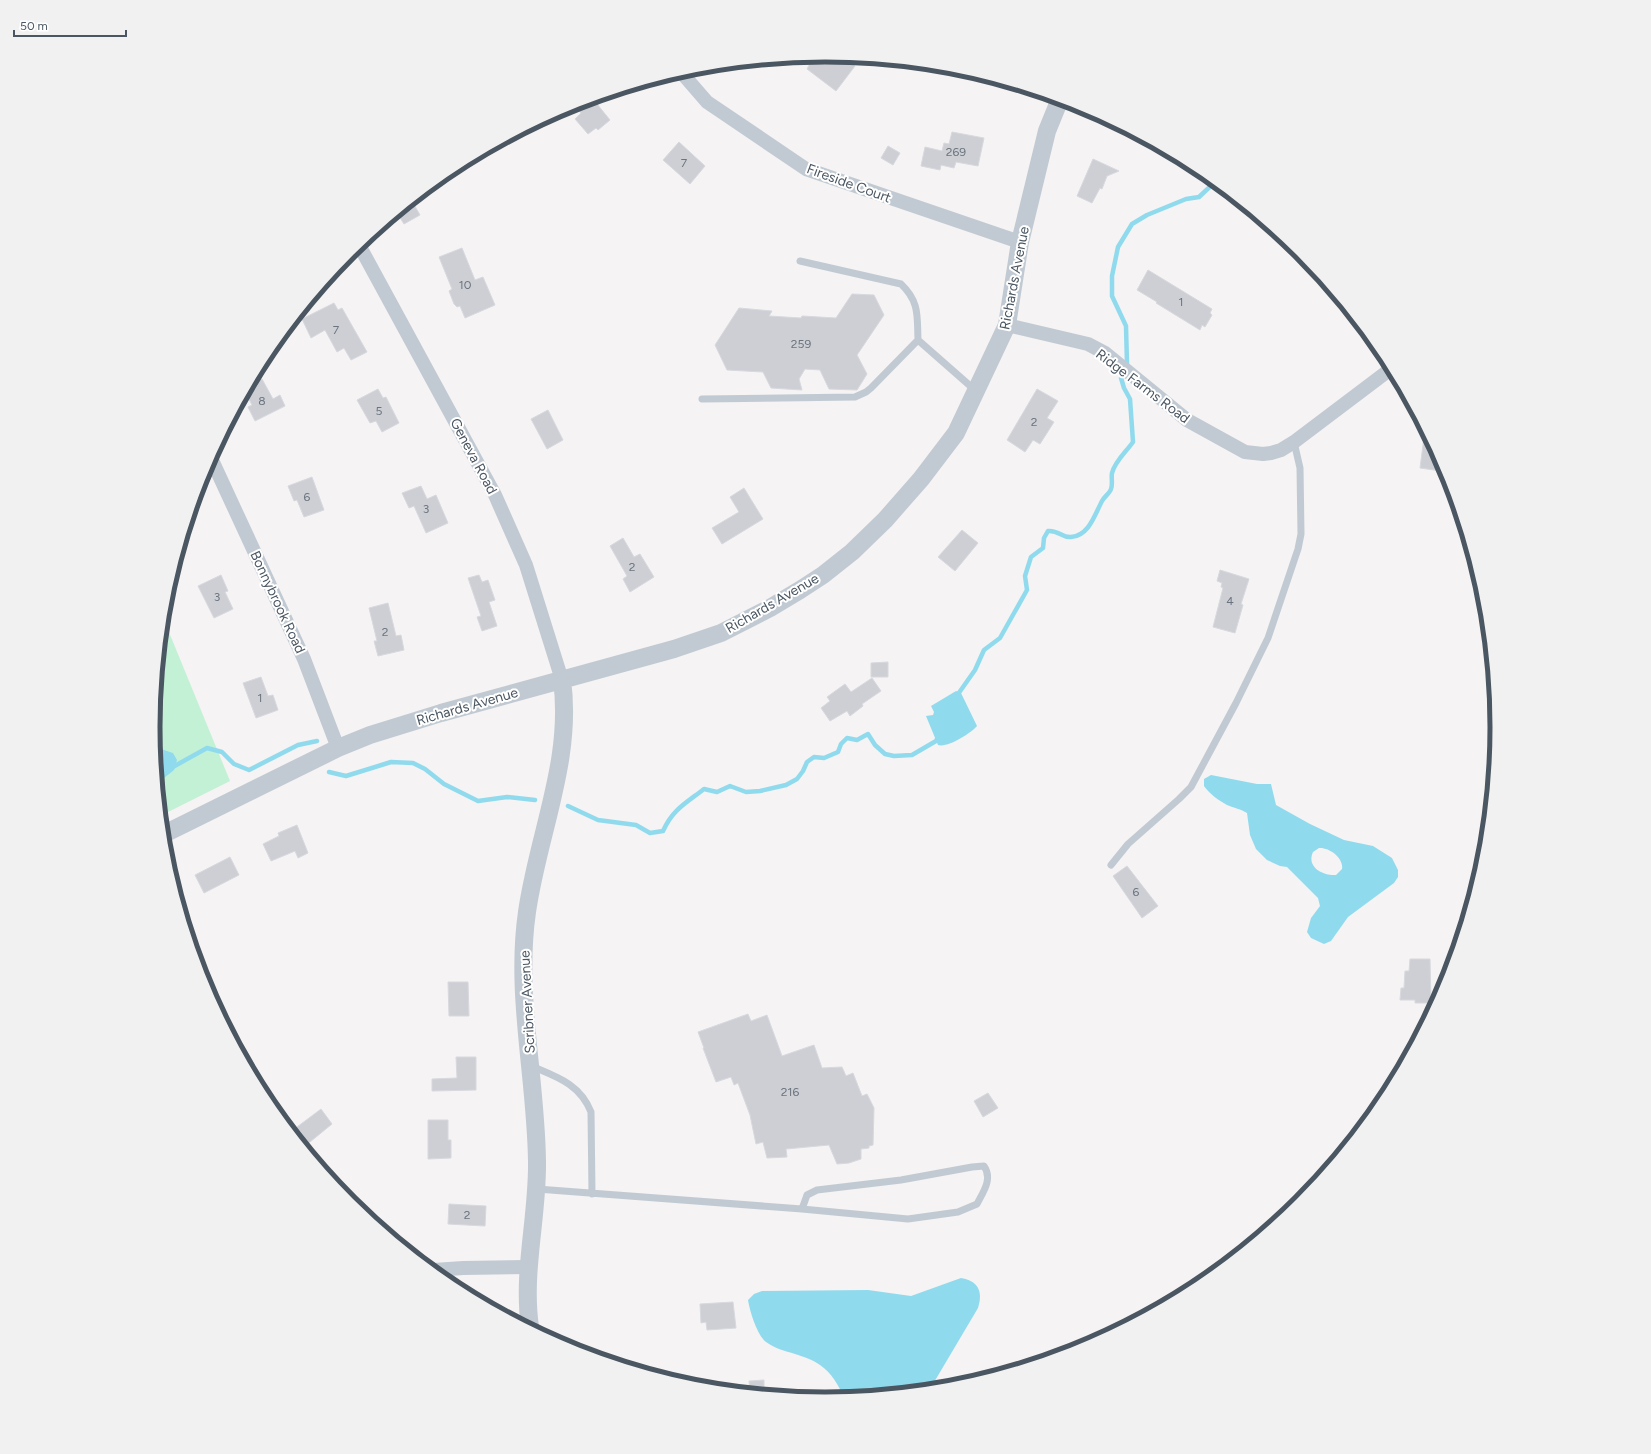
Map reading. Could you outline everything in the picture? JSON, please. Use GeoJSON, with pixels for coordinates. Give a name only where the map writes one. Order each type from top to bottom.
{"type":"FeatureCollection","features":[{"type":"Feature","properties":{"kind":"street","name":"Fireside Court"},"geometry":{"type":"LineString","coordinates":[[686,77],[707,102],[806,169],[1020,242]]}},
{"type":"Feature","properties":{"kind":"street","name":"Richards Avenue"},"geometry":{"type":"LineString","coordinates":[[169,832],[338,748],[370,735],[399,725],[674,649],[721,633],[770,608],[823,575],[852,552],[885,520],[921,479],[956,433],[1007,325],[1020,242],[1047,131],[1058,104]]}},
{"type":"Feature","properties":{"kind":"street","name":"Geneva Road"},"geometry":{"type":"LineString","coordinates":[[362,250],[495,495],[526,565],[562,680]]}},
{"type":"Feature","properties":{"kind":"street","name":"Ridge Farms Road"},"geometry":{"type":"LineString","coordinates":[[1007,325],[1048,336],[1088,344],[1105,353],[1187,420],[1245,452],[1263,454],[1281,450],[1294,442],[1387,372]]}},
{"type":"Feature","properties":{"kind":"street","name":"Bonnybrook Road"},"geometry":{"type":"LineString","coordinates":[[214,465],[304,659],[338,748]]}},
{"type":"Feature","properties":{"kind":"street","name":"Scribner Avenue"},"geometry":{"type":"LineString","coordinates":[[530,1322],[527,1298],[537,1189],[537,1160],[525,995],[524,937],[527,911],[555,789],[562,748],[565,701],[562,680]]}},
{"type":"Feature","properties":{"kind":"street"},"geometry":{"type":"LineString","coordinates":[[441,1269],[529,1267]]}},
{"type":"Feature","properties":{"kind":"lane"},"geometry":{"type":"LineString","coordinates":[[800,261],[901,284],[909,291],[915,304],[918,340],[976,391]]}},
{"type":"Feature","properties":{"kind":"lane"},"geometry":{"type":"LineString","coordinates":[[702,399],[855,397],[872,388],[918,340]]}},
{"type":"Feature","properties":{"kind":"lane"},"geometry":{"type":"LineString","coordinates":[[1111,864],[1128,844],[1179,799],[1191,786],[1236,704],[1268,638],[1298,550],[1301,534],[1300,468],[1294,442]]}},
{"type":"Feature","properties":{"kind":"lane"},"geometry":{"type":"LineString","coordinates":[[530,1065],[573,1086],[582,1096],[590,1112],[592,1194]]}},
{"type":"Feature","properties":{"kind":"lane"},"geometry":{"type":"LineString","coordinates":[[537,1189],[802,1209],[908,1219],[958,1212],[977,1204],[987,1184],[988,1172],[984,1166],[972,1167],[901,1180],[817,1190],[807,1195],[802,1209]]}},
{"type":"Feature","properties":{"kind":"green space"},"geometry":{"type":"Polygon","coordinates":[[[168,629],[230,781],[166,813],[160,727],[162,684],[168,629]]]}},
{"type":"Feature","properties":{"kind":"water"},"geometry":{"type":"Polygon","coordinates":[[[956,691],[961,693],[977,726],[965,736],[953,742],[938,745],[926,716],[933,715],[934,712],[931,706],[956,691]]]}},
{"type":"Feature","properties":{"kind":"water"},"geometry":{"type":"Polygon","coordinates":[[[161,749],[173,753],[177,760],[174,770],[163,779],[161,749]]]}},
{"type":"Feature","properties":{"kind":"water"},"geometry":{"type":"Polygon","coordinates":[[[1211,775],[1257,784],[1271,784],[1276,805],[1310,824],[1344,840],[1373,846],[1392,858],[1398,870],[1398,877],[1394,883],[1348,917],[1331,941],[1324,944],[1311,938],[1307,932],[1311,918],[1320,906],[1318,898],[1287,867],[1280,866],[1267,860],[1256,849],[1250,835],[1247,813],[1227,805],[1214,797],[1204,786],[1204,779],[1211,775]],[[1319,848],[1313,852],[1311,857],[1312,862],[1317,870],[1326,874],[1336,875],[1342,869],[1341,861],[1331,851],[1319,848]]]}},
{"type":"Feature","properties":{"kind":"water"},"geometry":{"type":"Polygon","coordinates":[[[961,1278],[972,1282],[976,1285],[980,1292],[978,1308],[934,1382],[869,1391],[841,1392],[831,1375],[820,1365],[802,1356],[772,1346],[766,1342],[757,1329],[752,1317],[748,1300],[754,1294],[762,1291],[868,1290],[911,1296],[961,1278]]]}},
{"type":"Feature","properties":{"kind":"building"},"geometry":{"type":"Polygon","coordinates":[[[811,62],[850,63],[855,66],[836,91],[807,69],[811,62]]]}},
{"type":"Feature","properties":{"kind":"building"},"geometry":{"type":"Polygon","coordinates":[[[596,103],[610,120],[598,130],[596,128],[588,134],[575,119],[581,113],[578,110],[596,103]]]}},
{"type":"Feature","properties":{"kind":"building"},"geometry":{"type":"Polygon","coordinates":[[[952,132],[984,138],[978,166],[956,162],[954,168],[941,165],[940,170],[921,166],[925,147],[942,151],[944,143],[949,144],[952,132]]]}},
{"type":"Feature","properties":{"kind":"building"},"geometry":{"type":"Polygon","coordinates":[[[679,142],[705,166],[690,184],[663,160],[679,142]]]}},
{"type":"Feature","properties":{"kind":"building"},"geometry":{"type":"Polygon","coordinates":[[[888,146],[900,153],[893,165],[881,158],[888,146]]]}},
{"type":"Feature","properties":{"kind":"building"},"geometry":{"type":"Polygon","coordinates":[[[1093,159],[1119,171],[1107,176],[1102,189],[1100,188],[1092,203],[1077,196],[1093,159]]]}},
{"type":"Feature","properties":{"kind":"building"},"geometry":{"type":"Polygon","coordinates":[[[414,205],[420,215],[404,224],[399,217],[414,205]]]}},
{"type":"Feature","properties":{"kind":"building"},"geometry":{"type":"Polygon","coordinates":[[[462,248],[475,280],[483,277],[495,305],[465,318],[460,306],[457,307],[454,304],[449,291],[452,289],[439,257],[462,248]]]}},
{"type":"Feature","properties":{"kind":"building"},"geometry":{"type":"Polygon","coordinates":[[[1148,270],[1212,309],[1210,313],[1212,315],[1205,327],[1202,325],[1200,330],[1137,290],[1148,270]]]}},
{"type":"Feature","properties":{"kind":"building"},"geometry":{"type":"Polygon","coordinates":[[[852,294],[874,295],[884,315],[857,355],[867,374],[857,390],[829,389],[820,370],[805,369],[799,379],[802,390],[771,388],[763,372],[727,370],[715,345],[739,308],[772,311],[769,316],[836,318],[852,294]]]}},
{"type":"Feature","properties":{"kind":"building"},"geometry":{"type":"Polygon","coordinates":[[[334,303],[338,310],[342,308],[367,352],[351,360],[344,348],[337,352],[325,330],[311,338],[302,319],[334,303]]]}},
{"type":"Feature","properties":{"kind":"building"},"geometry":{"type":"Polygon","coordinates":[[[262,379],[273,399],[280,395],[285,406],[255,421],[248,407],[252,405],[248,397],[259,380],[262,379]]]}},
{"type":"Feature","properties":{"kind":"building"},"geometry":{"type":"Polygon","coordinates":[[[378,389],[383,398],[386,397],[399,423],[382,432],[376,421],[370,423],[357,400],[378,389]]]}},
{"type":"Feature","properties":{"kind":"building"},"geometry":{"type":"Polygon","coordinates":[[[1037,389],[1058,401],[1047,418],[1054,422],[1040,444],[1033,440],[1025,452],[1007,440],[1037,389]]]}},
{"type":"Feature","properties":{"kind":"building"},"geometry":{"type":"Polygon","coordinates":[[[548,410],[563,440],[547,449],[531,419],[548,410]]]}},
{"type":"Feature","properties":{"kind":"building"},"geometry":{"type":"Polygon","coordinates":[[[1424,437],[1439,471],[1420,468],[1424,437]]]}},
{"type":"Feature","properties":{"kind":"building"},"geometry":{"type":"Polygon","coordinates":[[[312,477],[324,510],[304,517],[297,500],[294,501],[288,486],[312,477]]]}},
{"type":"Feature","properties":{"kind":"building"},"geometry":{"type":"Polygon","coordinates":[[[421,486],[427,499],[436,495],[448,523],[426,533],[414,506],[409,508],[402,493],[421,486]]]}},
{"type":"Feature","properties":{"kind":"building"},"geometry":{"type":"Polygon","coordinates":[[[744,488],[763,519],[722,544],[712,528],[739,512],[730,497],[744,488]]]}},
{"type":"Feature","properties":{"kind":"building"},"geometry":{"type":"Polygon","coordinates":[[[962,530],[978,543],[955,571],[938,557],[962,530]]]}},
{"type":"Feature","properties":{"kind":"building"},"geometry":{"type":"Polygon","coordinates":[[[623,538],[634,557],[640,554],[654,577],[630,592],[623,579],[627,576],[610,546],[623,538]]]}},
{"type":"Feature","properties":{"kind":"building"},"geometry":{"type":"Polygon","coordinates":[[[1220,570],[1249,579],[1241,604],[1243,605],[1235,633],[1213,627],[1223,588],[1221,587],[1222,583],[1217,581],[1220,570]]]}},
{"type":"Feature","properties":{"kind":"building"},"geometry":{"type":"Polygon","coordinates":[[[221,575],[228,591],[225,592],[233,609],[214,618],[198,586],[221,575]]]}},
{"type":"Feature","properties":{"kind":"building"},"geometry":{"type":"Polygon","coordinates":[[[479,575],[482,582],[488,580],[495,600],[489,602],[497,626],[482,631],[477,617],[481,616],[468,578],[479,575]]]}},
{"type":"Feature","properties":{"kind":"building"},"geometry":{"type":"Polygon","coordinates":[[[388,603],[396,636],[401,635],[404,650],[378,656],[374,641],[377,641],[369,608],[388,603]]]}},
{"type":"Feature","properties":{"kind":"building"},"geometry":{"type":"Polygon","coordinates":[[[888,662],[888,677],[871,677],[871,663],[888,662]]]}},
{"type":"Feature","properties":{"kind":"building"},"geometry":{"type":"Polygon","coordinates":[[[261,677],[268,696],[273,695],[278,710],[256,718],[243,683],[261,677]]]}},
{"type":"Feature","properties":{"kind":"building"},"geometry":{"type":"Polygon","coordinates":[[[872,678],[881,691],[862,704],[863,706],[850,716],[847,711],[830,721],[821,708],[830,701],[827,697],[845,684],[851,692],[872,678]]]}},
{"type":"Feature","properties":{"kind":"building"},"geometry":{"type":"Polygon","coordinates":[[[297,825],[308,853],[298,858],[295,851],[271,861],[263,844],[279,836],[278,833],[297,825]]]}},
{"type":"Feature","properties":{"kind":"building"},"geometry":{"type":"Polygon","coordinates":[[[230,857],[239,875],[204,893],[195,875],[230,857]]]}},
{"type":"Feature","properties":{"kind":"building"},"geometry":{"type":"Polygon","coordinates":[[[1127,866],[1158,906],[1142,918],[1113,876],[1127,866]]]}},
{"type":"Feature","properties":{"kind":"building"},"geometry":{"type":"Polygon","coordinates":[[[1410,959],[1430,959],[1430,1003],[1415,1003],[1415,1000],[1400,1000],[1401,988],[1404,988],[1405,971],[1409,971],[1410,959]]]}},
{"type":"Feature","properties":{"kind":"building"},"geometry":{"type":"Polygon","coordinates":[[[448,982],[468,982],[469,1016],[449,1016],[448,982]]]}},
{"type":"Feature","properties":{"kind":"building"},"geometry":{"type":"Polygon","coordinates":[[[748,1014],[751,1021],[767,1015],[782,1056],[814,1045],[822,1068],[842,1067],[846,1076],[853,1073],[862,1096],[867,1094],[874,1108],[873,1145],[869,1146],[869,1148],[861,1149],[861,1159],[849,1163],[837,1164],[829,1145],[786,1149],[787,1157],[767,1158],[763,1142],[756,1144],[750,1115],[738,1083],[734,1085],[731,1077],[716,1082],[698,1032],[748,1014]]]}},
{"type":"Feature","properties":{"kind":"building"},"geometry":{"type":"Polygon","coordinates":[[[456,1057],[476,1057],[476,1090],[432,1091],[432,1079],[457,1078],[456,1057]]]}},
{"type":"Feature","properties":{"kind":"building"},"geometry":{"type":"Polygon","coordinates":[[[988,1093],[998,1108],[983,1117],[974,1101],[988,1093]]]}},
{"type":"Feature","properties":{"kind":"building"},"geometry":{"type":"Polygon","coordinates":[[[321,1109],[332,1124],[308,1144],[295,1128],[321,1109]]]}},
{"type":"Feature","properties":{"kind":"building"},"geometry":{"type":"Polygon","coordinates":[[[428,1120],[448,1120],[448,1140],[451,1140],[451,1158],[428,1159],[428,1120]]]}},
{"type":"Feature","properties":{"kind":"building"},"geometry":{"type":"Polygon","coordinates":[[[449,1204],[486,1206],[485,1226],[448,1224],[449,1204]]]}},
{"type":"Feature","properties":{"kind":"building"},"geometry":{"type":"Polygon","coordinates":[[[733,1302],[736,1328],[707,1330],[706,1322],[701,1323],[700,1304],[733,1302]]]}},
{"type":"Feature","properties":{"kind":"building"},"geometry":{"type":"Polygon","coordinates":[[[764,1380],[764,1389],[750,1387],[749,1381],[764,1380]]]}},
{"type":"Feature","properties":{"kind":"waterway"},"geometry":{"type":"LineString","coordinates":[[1127,364],[1126,326],[1112,296],[1112,276],[1118,247],[1132,224],[1147,215],[1186,199],[1199,197],[1211,186]]}},
{"type":"Feature","properties":{"kind":"waterway"},"geometry":{"type":"LineString","coordinates":[[956,697],[975,670],[984,650],[1000,638],[1027,590],[1025,576],[1031,557],[1043,548],[1044,538],[1048,531],[1068,537],[1077,536],[1082,533],[1091,524],[1102,501],[1110,490],[1112,485],[1113,469],[1133,442],[1130,399],[1121,378]]}},
{"type":"Feature","properties":{"kind":"waterway"},"geometry":{"type":"LineString","coordinates":[[568,806],[598,820],[636,825],[650,833],[663,831],[671,817],[704,789],[717,792],[730,786],[746,792],[760,791],[786,785],[797,779],[807,762],[814,757],[824,758],[838,752],[841,744],[847,738],[857,740],[868,734],[875,745],[885,754],[894,756],[912,755],[936,741],[938,737]]}},
{"type":"Feature","properties":{"kind":"waterway"},"geometry":{"type":"LineString","coordinates":[[171,768],[207,748],[222,752],[234,764],[249,770],[298,745],[317,741]]}},
{"type":"Feature","properties":{"kind":"waterway"},"geometry":{"type":"LineString","coordinates":[[329,772],[346,776],[391,762],[413,763],[425,769],[444,784],[478,801],[507,797],[535,800]]}}]}
